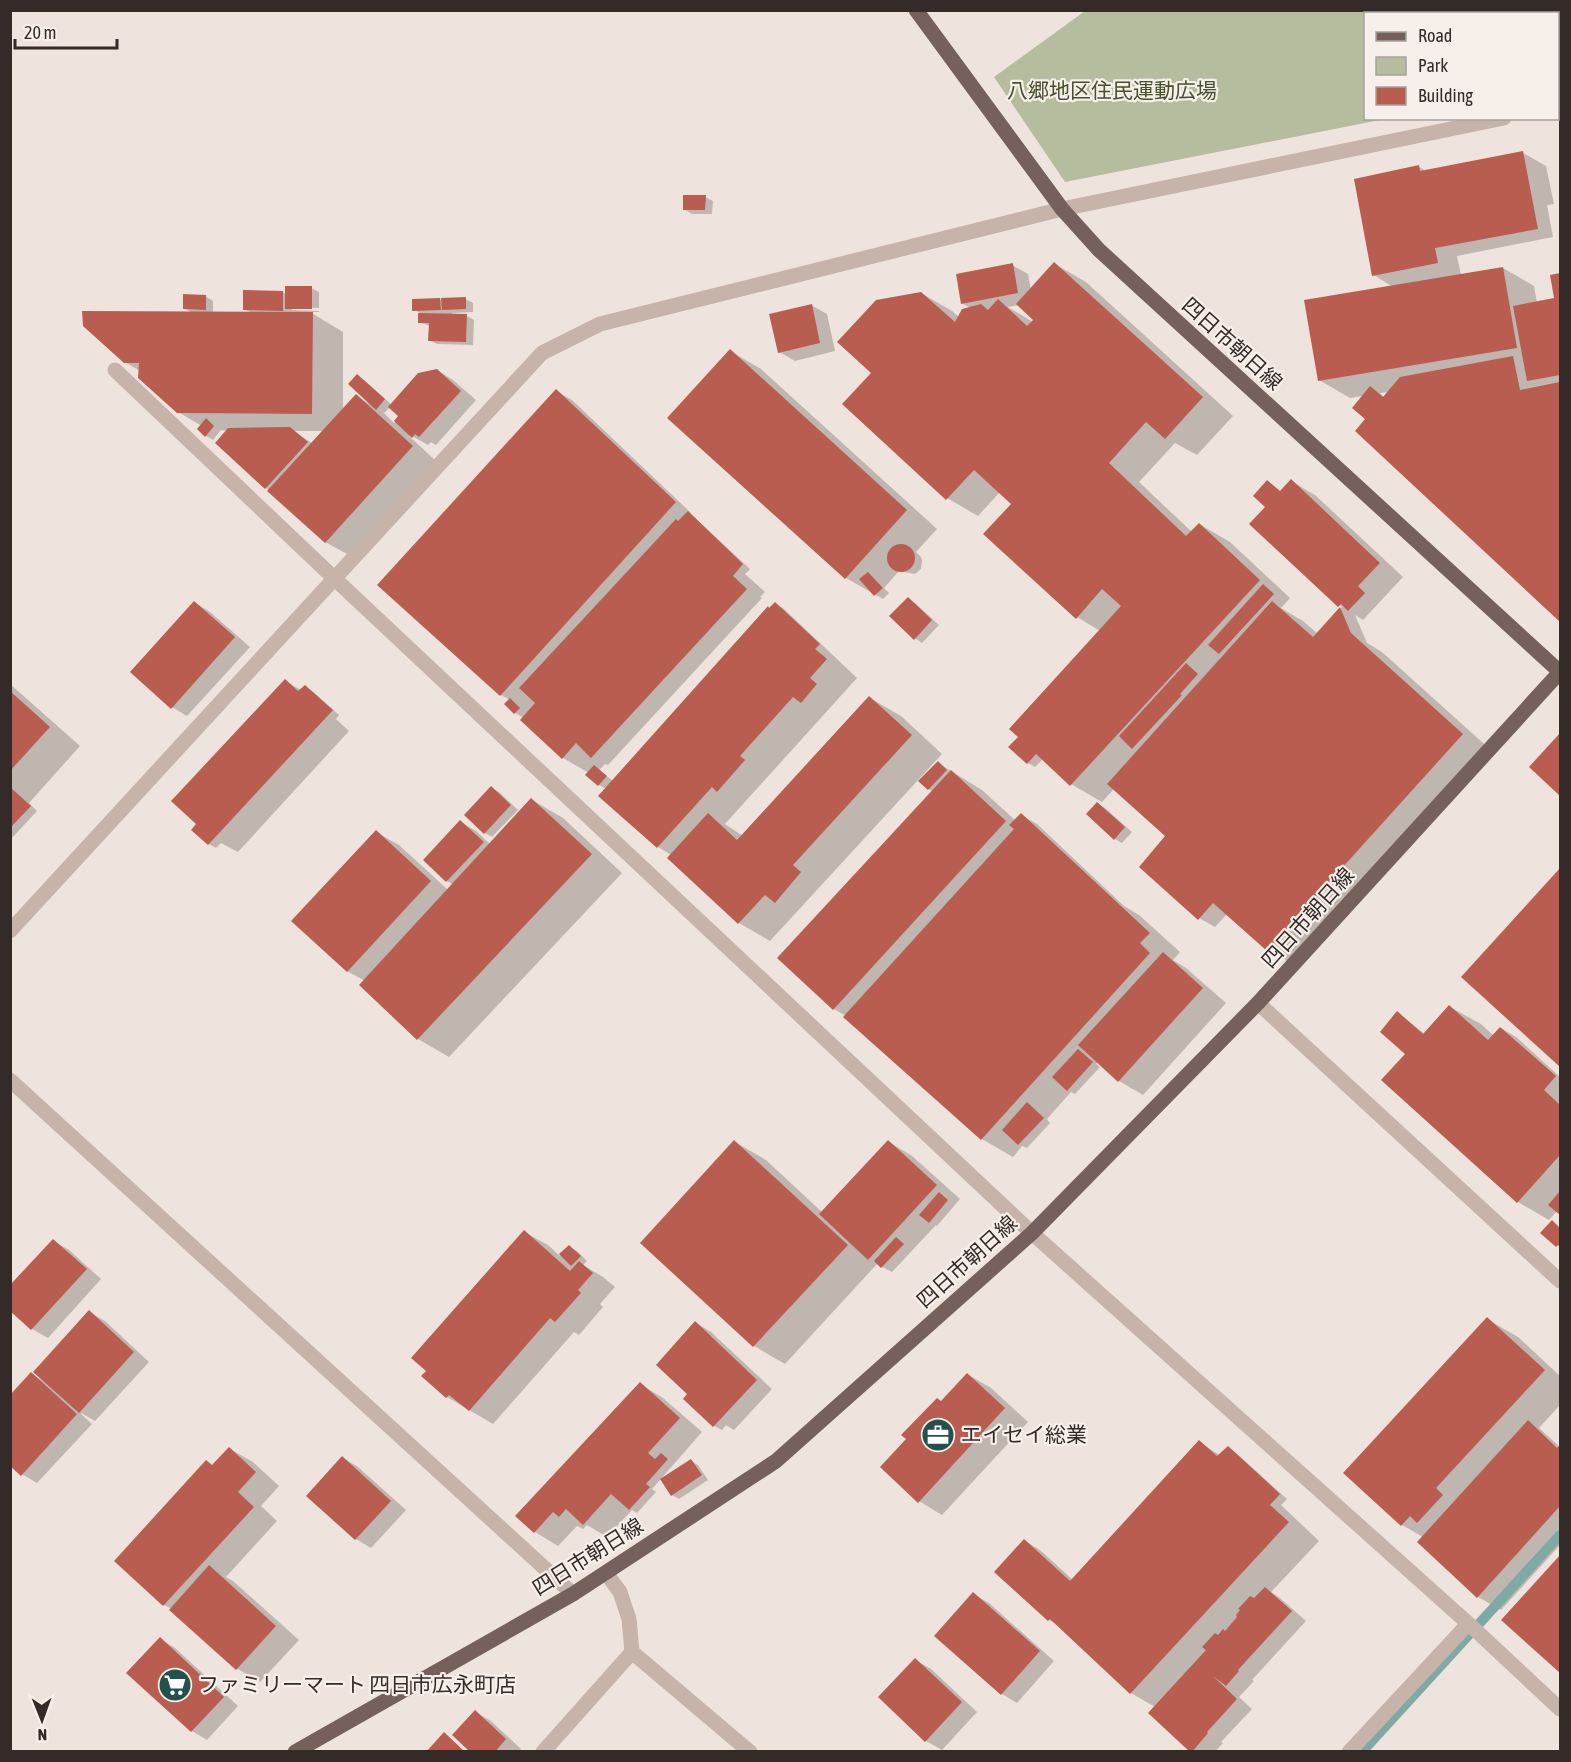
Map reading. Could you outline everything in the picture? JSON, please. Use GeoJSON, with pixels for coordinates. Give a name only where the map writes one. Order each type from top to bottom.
{"type":"FeatureCollection","features":[{"type":"Feature","properties":{"kind":"main road","name":"四日市朝日線"},"geometry":{"type":"LineString","coordinates":[[295,1752],[573,1594],[776,1461],[1032,1233],[1258,1004],[1560,672],[1099,250],[1062,209],[916,10]]}},
{"type":"Feature","properties":{"kind":"street"},"geometry":{"type":"LineString","coordinates":[[10,931],[542,353],[600,324],[1062,209],[1494,120]]}},
{"type":"Feature","properties":{"kind":"street"},"geometry":{"type":"LineString","coordinates":[[115,370],[1032,1233],[1560,1708]]}},
{"type":"Feature","properties":{"kind":"street"},"geometry":{"type":"LineString","coordinates":[[1258,1004],[1560,1281]]}},
{"type":"Feature","properties":{"kind":"street"},"geometry":{"type":"LineString","coordinates":[[10,1080],[573,1594]]}},
{"type":"Feature","properties":{"kind":"street"},"geometry":{"type":"LineString","coordinates":[[606,1573],[620,1592],[629,1619],[632,1652],[750,1752]]}},
{"type":"Feature","properties":{"kind":"street"},"geometry":{"type":"LineString","coordinates":[[1349,1752],[1469,1624]]}},
{"type":"Feature","properties":{"kind":"street"},"geometry":{"type":"LineString","coordinates":[[543,1752],[632,1652]]}},
{"type":"Feature","properties":{"kind":"green space","name":"八郷地区住民運動広場"},"geometry":{"type":"Polygon","coordinates":[[[1085,11],[1560,11],[1560,84],[1559,12],[1364,12],[1364,120],[1380,120],[1065,182],[994,77],[1085,11]]]}},
{"type":"Feature","properties":{"kind":"building"},"geometry":{"type":"Polygon","coordinates":[[[1523,151],[1538,229],[1435,248],[1438,263],[1372,276],[1354,179],[1419,165],[1420,171],[1523,151]]]}},
{"type":"Feature","properties":{"kind":"building"},"geometry":{"type":"Polygon","coordinates":[[[683,195],[706,195],[705,210],[683,210],[683,195]]]}},
{"type":"Feature","properties":{"kind":"building"},"geometry":{"type":"Polygon","coordinates":[[[1054,262],[1203,397],[1165,439],[1146,422],[1109,463],[1186,536],[1199,523],[1260,580],[1070,786],[1036,754],[1027,764],[1008,747],[1018,737],[1009,729],[1121,606],[1102,589],[1076,619],[983,534],[1011,504],[974,470],[946,500],[842,404],[871,373],[837,342],[876,300],[921,292],[955,322],[962,309],[981,304],[988,310],[998,299],[1027,326],[1033,320],[1016,304],[1054,262]]]}},
{"type":"Feature","properties":{"kind":"building"},"geometry":{"type":"Polygon","coordinates":[[[1013,263],[1018,293],[961,304],[956,274],[1013,263]]]}},
{"type":"Feature","properties":{"kind":"building"},"geometry":{"type":"Polygon","coordinates":[[[1503,267],[1517,348],[1318,381],[1304,300],[1503,267]]]}},
{"type":"Feature","properties":{"kind":"building"},"geometry":{"type":"Polygon","coordinates":[[[1560,273],[1560,375],[1527,381],[1513,306],[1554,298],[1550,275],[1560,273]]]}},
{"type":"Feature","properties":{"kind":"building"},"geometry":{"type":"Polygon","coordinates":[[[285,286],[312,286],[312,309],[285,309],[285,286]]]}},
{"type":"Feature","properties":{"kind":"building"},"geometry":{"type":"Polygon","coordinates":[[[243,290],[283,291],[283,311],[243,310],[243,290]]]}},
{"type":"Feature","properties":{"kind":"building"},"geometry":{"type":"Polygon","coordinates":[[[183,294],[206,295],[206,310],[183,309],[183,294]]]}},
{"type":"Feature","properties":{"kind":"building"},"geometry":{"type":"Polygon","coordinates":[[[466,297],[466,309],[442,310],[441,298],[466,297]]]}},
{"type":"Feature","properties":{"kind":"building"},"geometry":{"type":"Polygon","coordinates":[[[440,298],[441,310],[412,311],[412,299],[440,298]]]}},
{"type":"Feature","properties":{"kind":"building"},"geometry":{"type":"Polygon","coordinates":[[[812,304],[820,343],[778,353],[769,314],[812,304]]]}},
{"type":"Feature","properties":{"kind":"building"},"geometry":{"type":"Polygon","coordinates":[[[82,311],[313,312],[312,414],[177,413],[138,378],[139,363],[124,363],[83,326],[82,311]]]}},
{"type":"Feature","properties":{"kind":"building"},"geometry":{"type":"Polygon","coordinates":[[[418,313],[467,314],[466,342],[428,341],[429,323],[418,323],[418,313]]]}},
{"type":"Feature","properties":{"kind":"building"},"geometry":{"type":"Polygon","coordinates":[[[730,349],[907,510],[845,579],[667,418],[730,349]]]}},
{"type":"Feature","properties":{"kind":"building"},"geometry":{"type":"Polygon","coordinates":[[[1513,356],[1520,390],[1560,382],[1560,622],[1355,431],[1365,419],[1352,408],[1370,386],[1383,397],[1400,377],[1513,356]]]}},
{"type":"Feature","properties":{"kind":"building"},"geometry":{"type":"Polygon","coordinates":[[[437,369],[461,391],[419,437],[415,434],[412,438],[394,421],[398,416],[388,407],[418,373],[437,369]]]}},
{"type":"Feature","properties":{"kind":"building"},"geometry":{"type":"Polygon","coordinates":[[[357,374],[385,399],[376,410],[348,384],[357,374]]]}},
{"type":"Feature","properties":{"kind":"building"},"geometry":{"type":"Polygon","coordinates":[[[556,389],[676,502],[500,696],[377,585],[556,389]]]}},
{"type":"Feature","properties":{"kind":"building"},"geometry":{"type":"Polygon","coordinates":[[[356,394],[413,446],[325,543],[267,491],[356,394]]]}},
{"type":"Feature","properties":{"kind":"building"},"geometry":{"type":"Polygon","coordinates":[[[206,418],[214,426],[205,437],[197,429],[206,418]]]}},
{"type":"Feature","properties":{"kind":"building"},"geometry":{"type":"Polygon","coordinates":[[[290,427],[308,442],[265,489],[215,443],[228,428],[290,427]]]}},
{"type":"Feature","properties":{"kind":"building"},"geometry":{"type":"Polygon","coordinates":[[[1291,479],[1380,563],[1358,586],[1365,593],[1348,611],[1341,604],[1338,607],[1249,524],[1265,507],[1253,496],[1267,480],[1280,491],[1291,479]]]}},
{"type":"Feature","properties":{"kind":"building"},"geometry":{"type":"Polygon","coordinates":[[[688,511],[743,564],[733,576],[747,589],[591,758],[576,743],[562,759],[520,720],[535,703],[519,688],[676,519],[678,521],[688,511]]]}},
{"type":"Feature","properties":{"kind":"building"},"geometry":{"type":"Polygon","coordinates":[[[901,544],[911,548],[915,558],[911,568],[901,572],[891,568],[887,558],[891,548],[901,544]]]}},
{"type":"Feature","properties":{"kind":"building"},"geometry":{"type":"Polygon","coordinates":[[[868,572],[883,588],[874,596],[859,579],[868,572]]]}},
{"type":"Feature","properties":{"kind":"building"},"geometry":{"type":"Polygon","coordinates":[[[1263,584],[1274,594],[1219,654],[1208,645],[1263,584]]]}},
{"type":"Feature","properties":{"kind":"building"},"geometry":{"type":"Polygon","coordinates":[[[908,597],[932,620],[914,640],[889,616],[908,597]]]}},
{"type":"Feature","properties":{"kind":"building"},"geometry":{"type":"Polygon","coordinates":[[[194,601],[235,637],[171,709],[130,672],[194,601]]]}},
{"type":"Feature","properties":{"kind":"building"},"geometry":{"type":"Polygon","coordinates":[[[1272,601],[1313,637],[1340,607],[1351,633],[1463,734],[1267,951],[1213,903],[1198,920],[1139,867],[1165,836],[1107,784],[1272,601]]]}},
{"type":"Feature","properties":{"kind":"building"},"geometry":{"type":"Polygon","coordinates":[[[775,602],[820,644],[815,649],[827,659],[810,678],[817,684],[801,703],[793,697],[740,756],[745,760],[717,792],[712,787],[657,848],[598,796],[768,606],[769,608],[775,602]]]}},
{"type":"Feature","properties":{"kind":"building"},"geometry":{"type":"Polygon","coordinates":[[[1186,663],[1198,674],[1180,694],[1182,695],[1132,749],[1119,736],[1186,663]]]}},
{"type":"Feature","properties":{"kind":"building"},"geometry":{"type":"Polygon","coordinates":[[[285,679],[298,691],[305,685],[333,710],[208,845],[191,830],[196,824],[171,801],[285,679]]]}},
{"type":"Feature","properties":{"kind":"building"},"geometry":{"type":"Polygon","coordinates":[[[10,691],[50,727],[10,771],[10,691]]]}},
{"type":"Feature","properties":{"kind":"building"},"geometry":{"type":"Polygon","coordinates":[[[869,696],[912,735],[793,865],[801,872],[775,903],[765,895],[738,924],[667,858],[708,813],[737,840],[869,696]]]}},
{"type":"Feature","properties":{"kind":"building"},"geometry":{"type":"Polygon","coordinates":[[[510,698],[520,708],[514,714],[504,704],[510,698]]]}},
{"type":"Feature","properties":{"kind":"building"},"geometry":{"type":"Polygon","coordinates":[[[1560,733],[1560,796],[1529,767],[1560,733]]]}},
{"type":"Feature","properties":{"kind":"building"},"geometry":{"type":"Polygon","coordinates":[[[938,761],[947,770],[928,790],[918,781],[938,761]]]}},
{"type":"Feature","properties":{"kind":"building"},"geometry":{"type":"Polygon","coordinates":[[[594,765],[607,776],[598,786],[585,775],[594,765]]]}},
{"type":"Feature","properties":{"kind":"building"},"geometry":{"type":"Polygon","coordinates":[[[951,770],[1006,821],[833,1010],[777,958],[951,770]]]}},
{"type":"Feature","properties":{"kind":"building"},"geometry":{"type":"Polygon","coordinates":[[[491,786],[511,805],[484,834],[464,815],[491,786]]]}},
{"type":"Feature","properties":{"kind":"building"},"geometry":{"type":"Polygon","coordinates":[[[10,787],[31,806],[10,828],[10,787]]]}},
{"type":"Feature","properties":{"kind":"building"},"geometry":{"type":"Polygon","coordinates":[[[531,798],[592,854],[417,1040],[359,985],[531,798]]]}},
{"type":"Feature","properties":{"kind":"building"},"geometry":{"type":"Polygon","coordinates":[[[1097,802],[1125,827],[1114,840],[1086,814],[1097,802]]]}},
{"type":"Feature","properties":{"kind":"building"},"geometry":{"type":"Polygon","coordinates":[[[1021,813],[1150,933],[1140,943],[1150,953],[981,1140],[843,1017],[1014,829],[1009,825],[1021,813]]]}},
{"type":"Feature","properties":{"kind":"building"},"geometry":{"type":"Polygon","coordinates":[[[460,820],[484,842],[446,882],[423,860],[460,820]]]}},
{"type":"Feature","properties":{"kind":"building"},"geometry":{"type":"Polygon","coordinates":[[[376,830],[431,881],[347,972],[291,921],[376,830]]]}},
{"type":"Feature","properties":{"kind":"building"},"geometry":{"type":"Polygon","coordinates":[[[1560,868],[1560,1067],[1461,977],[1560,868]]]}},
{"type":"Feature","properties":{"kind":"building"},"geometry":{"type":"Polygon","coordinates":[[[1163,952],[1203,988],[1118,1082],[1078,1045],[1163,952]]]}},
{"type":"Feature","properties":{"kind":"building"},"geometry":{"type":"Polygon","coordinates":[[[1449,1005],[1488,1040],[1500,1027],[1556,1076],[1544,1090],[1560,1105],[1560,1155],[1517,1203],[1381,1080],[1405,1054],[1380,1032],[1397,1011],[1423,1034],[1449,1005]]]}},
{"type":"Feature","properties":{"kind":"building"},"geometry":{"type":"Polygon","coordinates":[[[1078,1049],[1093,1062],[1067,1091],[1052,1077],[1078,1049]]]}},
{"type":"Feature","properties":{"kind":"building"},"geometry":{"type":"Polygon","coordinates":[[[1027,1102],[1044,1118],[1018,1145],[1002,1130],[1027,1102]]]}},
{"type":"Feature","properties":{"kind":"building"},"geometry":{"type":"Polygon","coordinates":[[[734,1140],[848,1245],[753,1347],[640,1243],[734,1140]]]}},
{"type":"Feature","properties":{"kind":"building"},"geometry":{"type":"Polygon","coordinates":[[[888,1140],[937,1185],[868,1260],[819,1214],[888,1140]]]}},
{"type":"Feature","properties":{"kind":"building"},"geometry":{"type":"Polygon","coordinates":[[[1560,1191],[1560,1215],[1548,1205],[1560,1191]]]}},
{"type":"Feature","properties":{"kind":"building"},"geometry":{"type":"Polygon","coordinates":[[[939,1192],[948,1200],[929,1223],[919,1215],[939,1192]]]}},
{"type":"Feature","properties":{"kind":"building"},"geometry":{"type":"Polygon","coordinates":[[[1552,1220],[1560,1228],[1560,1248],[1540,1233],[1552,1220]]]}},
{"type":"Feature","properties":{"kind":"building"},"geometry":{"type":"Polygon","coordinates":[[[524,1230],[570,1271],[579,1261],[593,1273],[578,1290],[581,1293],[555,1322],[550,1318],[469,1411],[449,1395],[446,1398],[421,1376],[426,1371],[411,1358],[524,1230]]]}},
{"type":"Feature","properties":{"kind":"building"},"geometry":{"type":"Polygon","coordinates":[[[896,1237],[904,1244],[881,1268],[874,1261],[896,1237]]]}},
{"type":"Feature","properties":{"kind":"building"},"geometry":{"type":"Polygon","coordinates":[[[53,1239],[87,1269],[31,1330],[10,1311],[10,1285],[53,1239]]]}},
{"type":"Feature","properties":{"kind":"building"},"geometry":{"type":"Polygon","coordinates":[[[569,1245],[581,1256],[571,1266],[559,1254],[569,1245]]]}},
{"type":"Feature","properties":{"kind":"building"},"geometry":{"type":"Polygon","coordinates":[[[89,1310],[134,1352],[79,1413],[33,1372],[89,1310]]]}},
{"type":"Feature","properties":{"kind":"building"},"geometry":{"type":"Polygon","coordinates":[[[1487,1317],[1545,1370],[1436,1488],[1443,1495],[1417,1523],[1410,1516],[1401,1526],[1343,1473],[1487,1317]]]}},
{"type":"Feature","properties":{"kind":"building"},"geometry":{"type":"Polygon","coordinates":[[[695,1321],[757,1380],[713,1427],[683,1399],[687,1394],[656,1365],[695,1321]]]}},
{"type":"Feature","properties":{"kind":"building"},"geometry":{"type":"Polygon","coordinates":[[[31,1372],[77,1414],[21,1476],[10,1466],[10,1395],[31,1372]]]}},
{"type":"Feature","properties":{"kind":"building"},"geometry":{"type":"Polygon","coordinates":[[[967,1373],[1005,1408],[918,1503],[880,1467],[906,1439],[901,1435],[937,1398],[941,1401],[967,1373]]]}},
{"type":"Feature","properties":{"kind":"building"},"geometry":{"type":"Polygon","coordinates":[[[640,1382],[680,1418],[648,1453],[655,1459],[661,1453],[668,1459],[646,1484],[650,1487],[629,1510],[611,1494],[583,1525],[566,1509],[559,1517],[553,1512],[534,1533],[515,1516],[640,1382]]]}},
{"type":"Feature","properties":{"kind":"building"},"geometry":{"type":"Polygon","coordinates":[[[1528,1420],[1557,1448],[1560,1445],[1560,1506],[1477,1598],[1417,1542],[1528,1420]]]}},
{"type":"Feature","properties":{"kind":"building"},"geometry":{"type":"Polygon","coordinates":[[[1199,1440],[1217,1456],[1228,1446],[1280,1494],[1270,1505],[1289,1522],[1130,1694],[1050,1619],[1048,1621],[994,1572],[1024,1539],[1070,1581],[1199,1440]]]}},
{"type":"Feature","properties":{"kind":"building"},"geometry":{"type":"Polygon","coordinates":[[[229,1447],[256,1472],[238,1492],[254,1507],[163,1606],[114,1561],[206,1460],[212,1465],[229,1447]]]}},
{"type":"Feature","properties":{"kind":"building"},"geometry":{"type":"Polygon","coordinates":[[[342,1456],[391,1501],[355,1540],[306,1496],[342,1456]]]}},
{"type":"Feature","properties":{"kind":"building"},"geometry":{"type":"Polygon","coordinates":[[[691,1459],[702,1475],[671,1496],[660,1479],[691,1459]]]}},
{"type":"Feature","properties":{"kind":"building"},"geometry":{"type":"Polygon","coordinates":[[[1560,1555],[1560,1673],[1501,1620],[1560,1555]]]}},
{"type":"Feature","properties":{"kind":"building"},"geometry":{"type":"Polygon","coordinates":[[[209,1565],[276,1626],[236,1670],[169,1610],[209,1565]]]}},
{"type":"Feature","properties":{"kind":"building"},"geometry":{"type":"Polygon","coordinates":[[[1265,1587],[1292,1611],[1226,1686],[1213,1676],[1237,1699],[1190,1752],[1148,1713],[1206,1650],[1202,1647],[1215,1633],[1218,1635],[1223,1629],[1225,1631],[1237,1617],[1240,1610],[1238,1609],[1250,1596],[1254,1598],[1265,1587]]]}},
{"type":"Feature","properties":{"kind":"building"},"geometry":{"type":"Polygon","coordinates":[[[973,1592],[1040,1651],[1001,1695],[934,1636],[973,1592]]]}},
{"type":"Feature","properties":{"kind":"building","name":"ファミリーマート 四日市広永町店"},"geometry":{"type":"Polygon","coordinates":[[[160,1637],[224,1697],[191,1732],[126,1673],[160,1637]]]}},
{"type":"Feature","properties":{"kind":"building"},"geometry":{"type":"Polygon","coordinates":[[[915,1658],[962,1702],[925,1742],[878,1697],[915,1658]]]}},
{"type":"Feature","properties":{"kind":"building"},"geometry":{"type":"Polygon","coordinates":[[[475,1710],[506,1739],[495,1752],[470,1752],[452,1735],[475,1710]]]}},
{"type":"Feature","properties":{"kind":"building"},"geometry":{"type":"Polygon","coordinates":[[[444,1732],[465,1752],[426,1752],[444,1732]]]}},
{"type":"Feature","properties":{"kind":"waterway"},"geometry":{"type":"LineString","coordinates":[[1362,1752],[1560,1535]]}},
{"type":"Feature","properties":{"kind":"place","name":"エイセイ総業"},"geometry":{"type":"Point","coordinates":[938,1435]}},
{"type":"Feature","properties":{"kind":"place","name":"ファミリーマート 四日市広永町店"},"geometry":{"type":"Point","coordinates":[175,1685]}}]}
